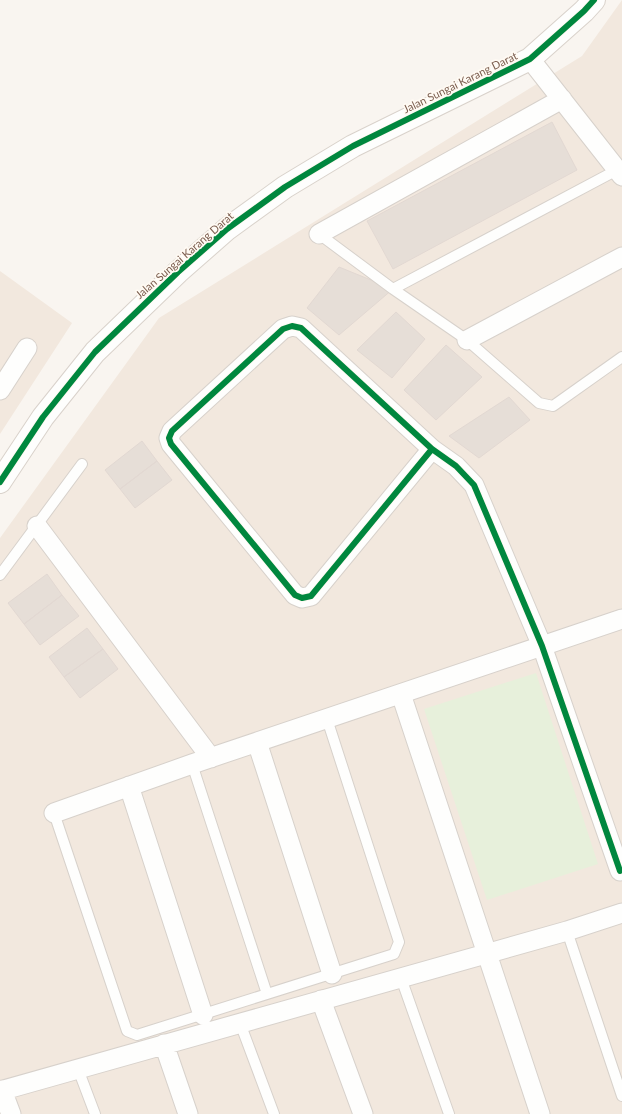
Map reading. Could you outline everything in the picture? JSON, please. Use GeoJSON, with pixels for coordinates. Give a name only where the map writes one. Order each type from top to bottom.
{"type":"FeatureCollection","features":[{"type":"Feature","properties":{"kind":"street","name":"Jalan Sungai Karang Darat"},"geometry":{"type":"LineString","coordinates":[[0,482],[44,417],[95,352],[178,272],[227,229],[285,187],[353,146],[530,59],[584,12],[594,0]]}},
{"type":"Feature","properties":{"kind":"street"},"geometry":{"type":"LineString","coordinates":[[530,59],[620,173]]}},
{"type":"Feature","properties":{"kind":"street"},"geometry":{"type":"LineString","coordinates":[[319,234],[562,100]]}},
{"type":"Feature","properties":{"kind":"street"},"geometry":{"type":"LineString","coordinates":[[468,340],[622,258]]}},
{"type":"Feature","properties":{"kind":"street"},"geometry":{"type":"LineString","coordinates":[[432,449],[311,596],[302,598],[295,595],[171,444],[169,438],[172,432],[283,329],[292,326],[301,328],[432,449],[456,466],[474,485],[542,646],[620,871]]}},
{"type":"Feature","properties":{"kind":"street"},"geometry":{"type":"LineString","coordinates":[[0,390],[27,348]]}},
{"type":"Feature","properties":{"kind":"street"},"geometry":{"type":"LineString","coordinates":[[37,526],[211,758]]}},
{"type":"Feature","properties":{"kind":"street"},"geometry":{"type":"LineString","coordinates":[[54,813],[192,764],[622,620]]}},
{"type":"Feature","properties":{"kind":"street"},"geometry":{"type":"LineString","coordinates":[[401,694],[540,1114]]}},
{"type":"Feature","properties":{"kind":"street"},"geometry":{"type":"LineString","coordinates":[[257,742],[332,974]]}},
{"type":"Feature","properties":{"kind":"street"},"geometry":{"type":"LineString","coordinates":[[129,786],[203,1015]]}},
{"type":"Feature","properties":{"kind":"street"},"geometry":{"type":"LineString","coordinates":[[11,1114],[1,1090],[487,954],[567,931],[622,913]]}},
{"type":"Feature","properties":{"kind":"street"},"geometry":{"type":"LineString","coordinates":[[321,1000],[363,1114]]}},
{"type":"Feature","properties":{"kind":"street"},"geometry":{"type":"LineString","coordinates":[[164,1044],[188,1114]]}},
{"type":"Feature","properties":{"kind":"lane"},"geometry":{"type":"LineString","coordinates":[[393,289],[620,173]]}},
{"type":"Feature","properties":{"kind":"lane"},"geometry":{"type":"LineString","coordinates":[[319,234],[393,289],[468,340],[539,403],[553,406],[622,357]]}},
{"type":"Feature","properties":{"kind":"lane"},"geometry":{"type":"LineString","coordinates":[[0,575],[82,464]]}},
{"type":"Feature","properties":{"kind":"lane"},"geometry":{"type":"LineString","coordinates":[[54,813],[127,1031],[137,1035],[394,954],[399,942],[327,719]]}},
{"type":"Feature","properties":{"kind":"lane"},"geometry":{"type":"LineString","coordinates":[[192,764],[267,994]]}},
{"type":"Feature","properties":{"kind":"lane"},"geometry":{"type":"LineString","coordinates":[[567,931],[622,1096]]}},
{"type":"Feature","properties":{"kind":"lane"},"geometry":{"type":"LineString","coordinates":[[401,978],[449,1114]]}},
{"type":"Feature","properties":{"kind":"lane"},"geometry":{"type":"LineString","coordinates":[[240,1023],[274,1114]]}},
{"type":"Feature","properties":{"kind":"lane"},"geometry":{"type":"LineString","coordinates":[[78,1069],[95,1114]]}},
{"type":"Feature","properties":{"kind":"shaded area"},"geometry":{"type":"Polygon","coordinates":[[[622,0],[622,1114],[0,1114],[0,538],[159,318],[582,56],[622,0]]]}},
{"type":"Feature","properties":{"kind":"shaded area"},"geometry":{"type":"Polygon","coordinates":[[[0,271],[72,323],[0,434],[0,271]]]}},
{"type":"Feature","properties":{"kind":"green space"},"geometry":{"type":"Polygon","coordinates":[[[536,673],[598,864],[487,900],[424,709],[536,673]]]}},
{"type":"Feature","properties":{"kind":"building"},"geometry":{"type":"Polygon","coordinates":[[[552,122],[577,170],[393,269],[367,221],[552,122]]]}},
{"type":"Feature","properties":{"kind":"building"},"geometry":{"type":"Polygon","coordinates":[[[339,267],[393,289],[339,335],[307,308],[339,267]]]}},
{"type":"Feature","properties":{"kind":"building"},"geometry":{"type":"Polygon","coordinates":[[[396,312],[425,339],[392,378],[357,350],[396,312]]]}},
{"type":"Feature","properties":{"kind":"building"},"geometry":{"type":"Polygon","coordinates":[[[446,345],[482,377],[436,420],[404,390],[446,345]]]}},
{"type":"Feature","properties":{"kind":"building"},"geometry":{"type":"Polygon","coordinates":[[[509,397],[530,420],[479,458],[449,436],[509,397]]]}},
{"type":"Feature","properties":{"kind":"building"},"geometry":{"type":"Polygon","coordinates":[[[142,441],[157,461],[120,489],[105,470],[142,441]]]}},
{"type":"Feature","properties":{"kind":"building"},"geometry":{"type":"Polygon","coordinates":[[[157,461],[172,480],[135,508],[120,489],[157,461]]]}},
{"type":"Feature","properties":{"kind":"building"},"geometry":{"type":"Polygon","coordinates":[[[47,574],[62,595],[24,624],[8,603],[47,574]]]}},
{"type":"Feature","properties":{"kind":"building"},"geometry":{"type":"Polygon","coordinates":[[[62,595],[79,616],[40,645],[24,624],[62,595]]]}},
{"type":"Feature","properties":{"kind":"building"},"geometry":{"type":"Polygon","coordinates":[[[87,628],[103,649],[64,677],[49,657],[87,628]]]}},
{"type":"Feature","properties":{"kind":"building"},"geometry":{"type":"Polygon","coordinates":[[[103,649],[118,669],[80,698],[64,677],[103,649]]]}},
{"type":"Feature","properties":{"kind":"cycle path"},"geometry":{"type":"LineString","coordinates":[[0,482],[43,417],[95,352],[178,272],[227,229],[285,187],[353,146],[530,59],[584,11],[594,0]]}},
{"type":"Feature","properties":{"kind":"cycle path"},"geometry":{"type":"LineString","coordinates":[[432,449],[311,596],[302,598],[295,595],[171,444],[169,438],[172,431],[283,329],[292,326],[301,328],[432,449],[456,466],[474,485],[542,646],[620,871]]}}]}
